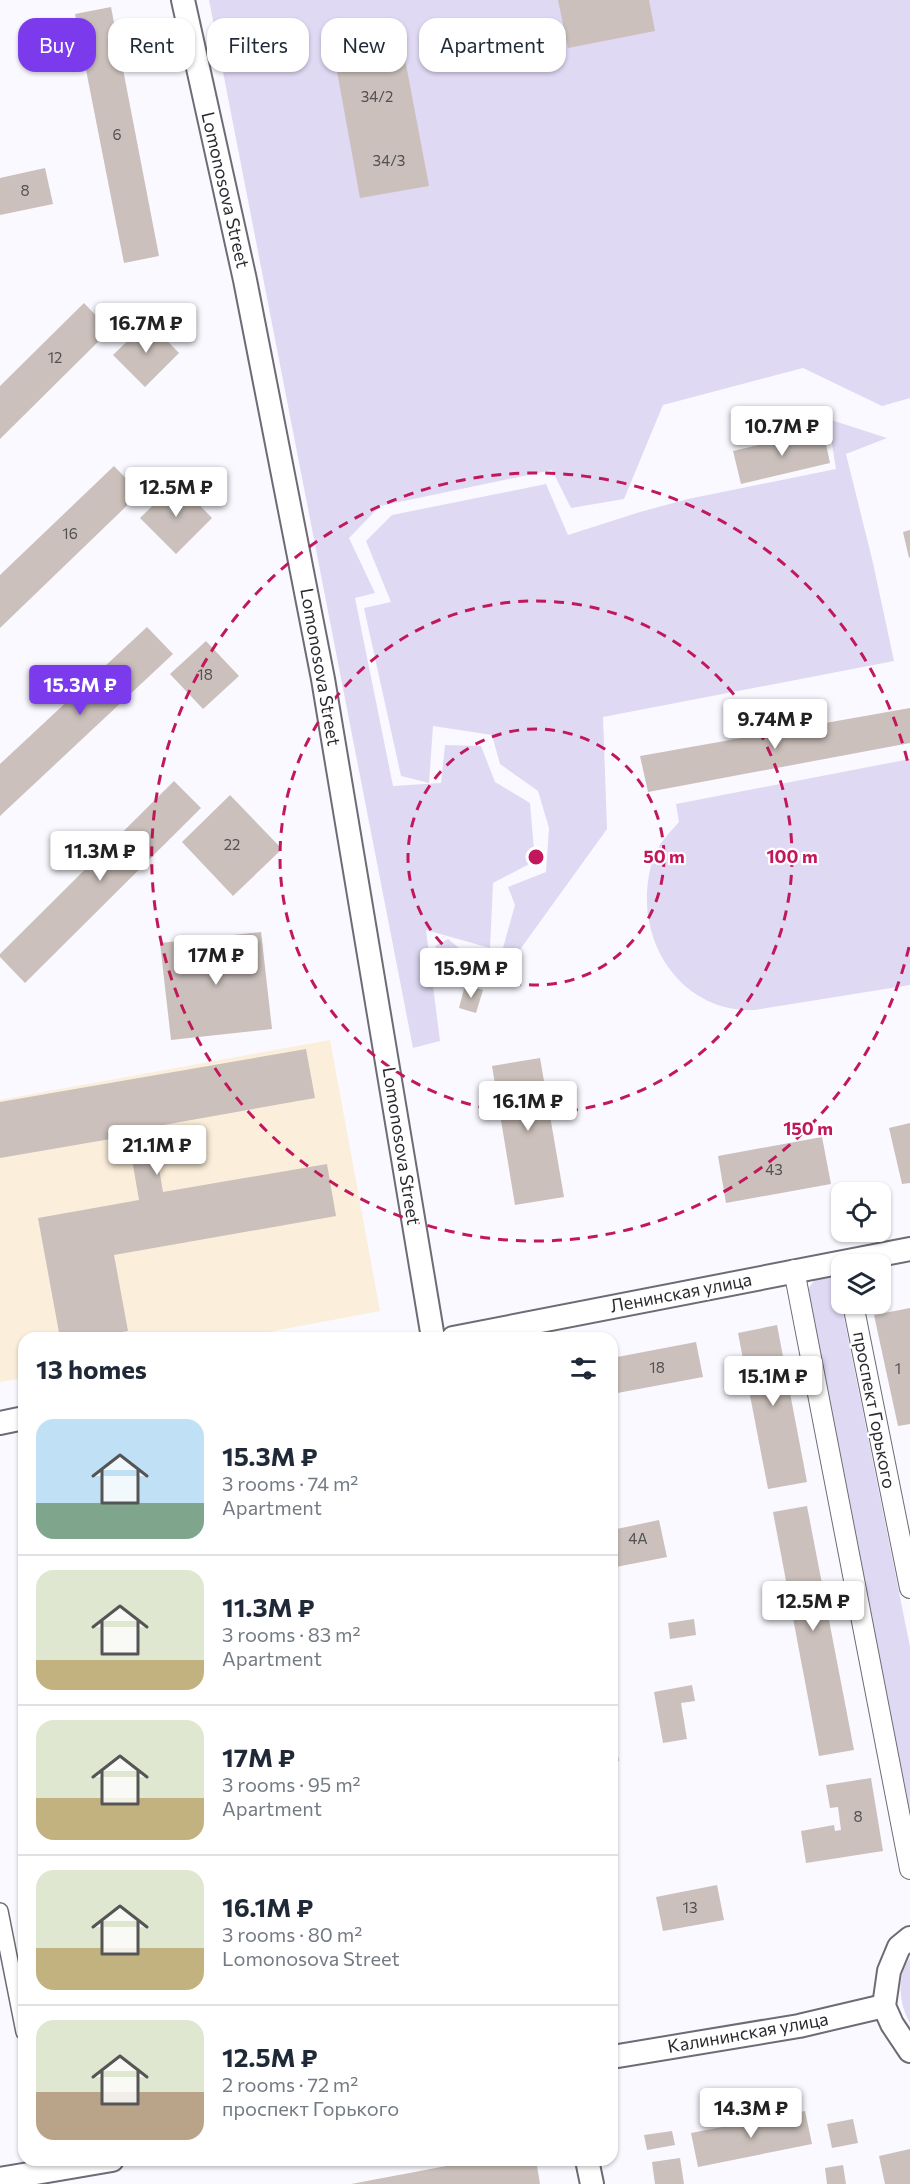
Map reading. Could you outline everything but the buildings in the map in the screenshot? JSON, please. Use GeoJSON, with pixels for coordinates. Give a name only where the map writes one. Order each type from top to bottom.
{"type":"FeatureCollection","features":[{"type":"Feature","properties":{"kind":"main road","name":"Lomonosova Street"},"geometry":{"type":"LineString","coordinates":[[183,0],[245,280],[323,679],[432,1332]]}},
{"type":"Feature","properties":{"kind":"main road","name":"Ленинская улица"},"geometry":{"type":"LineString","coordinates":[[884,1254],[910,1248]]}},
{"type":"Feature","properties":{"kind":"main road","name":"Ленинская улица"},"geometry":{"type":"LineString","coordinates":[[483,1332],[794,1270],[831,1265]]}},
{"type":"Feature","properties":{"kind":"main road"},"geometry":{"type":"LineString","coordinates":[[0,1423],[18,1419]]}},
{"type":"Feature","properties":{"kind":"main road"},"geometry":{"type":"LineString","coordinates":[[910,1938],[899,1947],[889,1971],[884,2006],[892,2024],[910,2051]]}},
{"type":"Feature","properties":{"kind":"main road","name":"Калининская улица"},"geometry":{"type":"LineString","coordinates":[[618,2056],[799,2026],[884,2006]]}},
{"type":"Feature","properties":{"kind":"main road"},"geometry":{"type":"LineString","coordinates":[[0,2179],[59,2166]]}},
{"type":"Feature","properties":{"kind":"main road"},"geometry":{"type":"LineString","coordinates":[[588,2166],[592,2184]]}},
{"type":"Feature","properties":{"kind":"street"},"geometry":{"type":"LineString","coordinates":[[794,1270],[910,1869]]}},
{"type":"Feature","properties":{"kind":"street","name":"проспект Горького"},"geometry":{"type":"LineString","coordinates":[[855,1314],[910,1588]]}},
{"type":"Feature","properties":{"kind":"street"},"geometry":{"type":"LineString","coordinates":[[0,1911],[18,2002]]}},
{"type":"Feature","properties":{"kind":"shaded area"},"geometry":{"type":"Polygon","coordinates":[[[209,0],[910,0],[910,398],[882,406],[803,368],[663,405],[624,499],[571,508],[552,470],[380,506],[349,538],[375,593],[355,598],[393,786],[441,783],[445,745],[481,746],[495,782],[530,803],[535,861],[493,883],[490,948],[426,930],[440,1041],[413,1048],[223,72],[309,72],[309,18],[213,18],[209,0]]]}},
{"type":"Feature","properties":{"kind":"shaded area"},"geometry":{"type":"Polygon","coordinates":[[[828,419],[887,438],[846,454],[894,661],[603,717],[607,829],[493,987],[463,969],[450,976],[435,946],[448,939],[481,966],[501,955],[515,905],[508,887],[546,872],[549,828],[538,791],[500,764],[492,735],[433,726],[429,783],[401,776],[364,608],[391,602],[366,541],[392,515],[546,484],[568,535],[688,499],[836,469],[828,419]]]}},
{"type":"Feature","properties":{"kind":"shaded area"},"geometry":{"type":"Polygon","coordinates":[[[910,759],[910,985],[755,1010],[731,1008],[710,1002],[691,991],[675,976],[662,958],[653,937],[648,915],[647,892],[652,861],[656,852],[679,822],[676,804],[910,759]]]}},
{"type":"Feature","properties":{"kind":"shaded area"},"geometry":{"type":"Polygon","coordinates":[[[330,1040],[380,1311],[268,1332],[18,1332],[18,1379],[0,1382],[0,1100],[330,1040]]]}},
{"type":"Feature","properties":{"kind":"shaded area"},"geometry":{"type":"Polygon","coordinates":[[[826,1275],[831,1279],[831,1314],[843,1314],[910,1647],[910,1822],[808,1289],[816,1278],[826,1275]]]}},
{"type":"Feature","properties":{"kind":"shaded area"},"geometry":{"type":"Polygon","coordinates":[[[910,1958],[910,2023],[901,1999],[901,1982],[910,1958]]]}}]}
